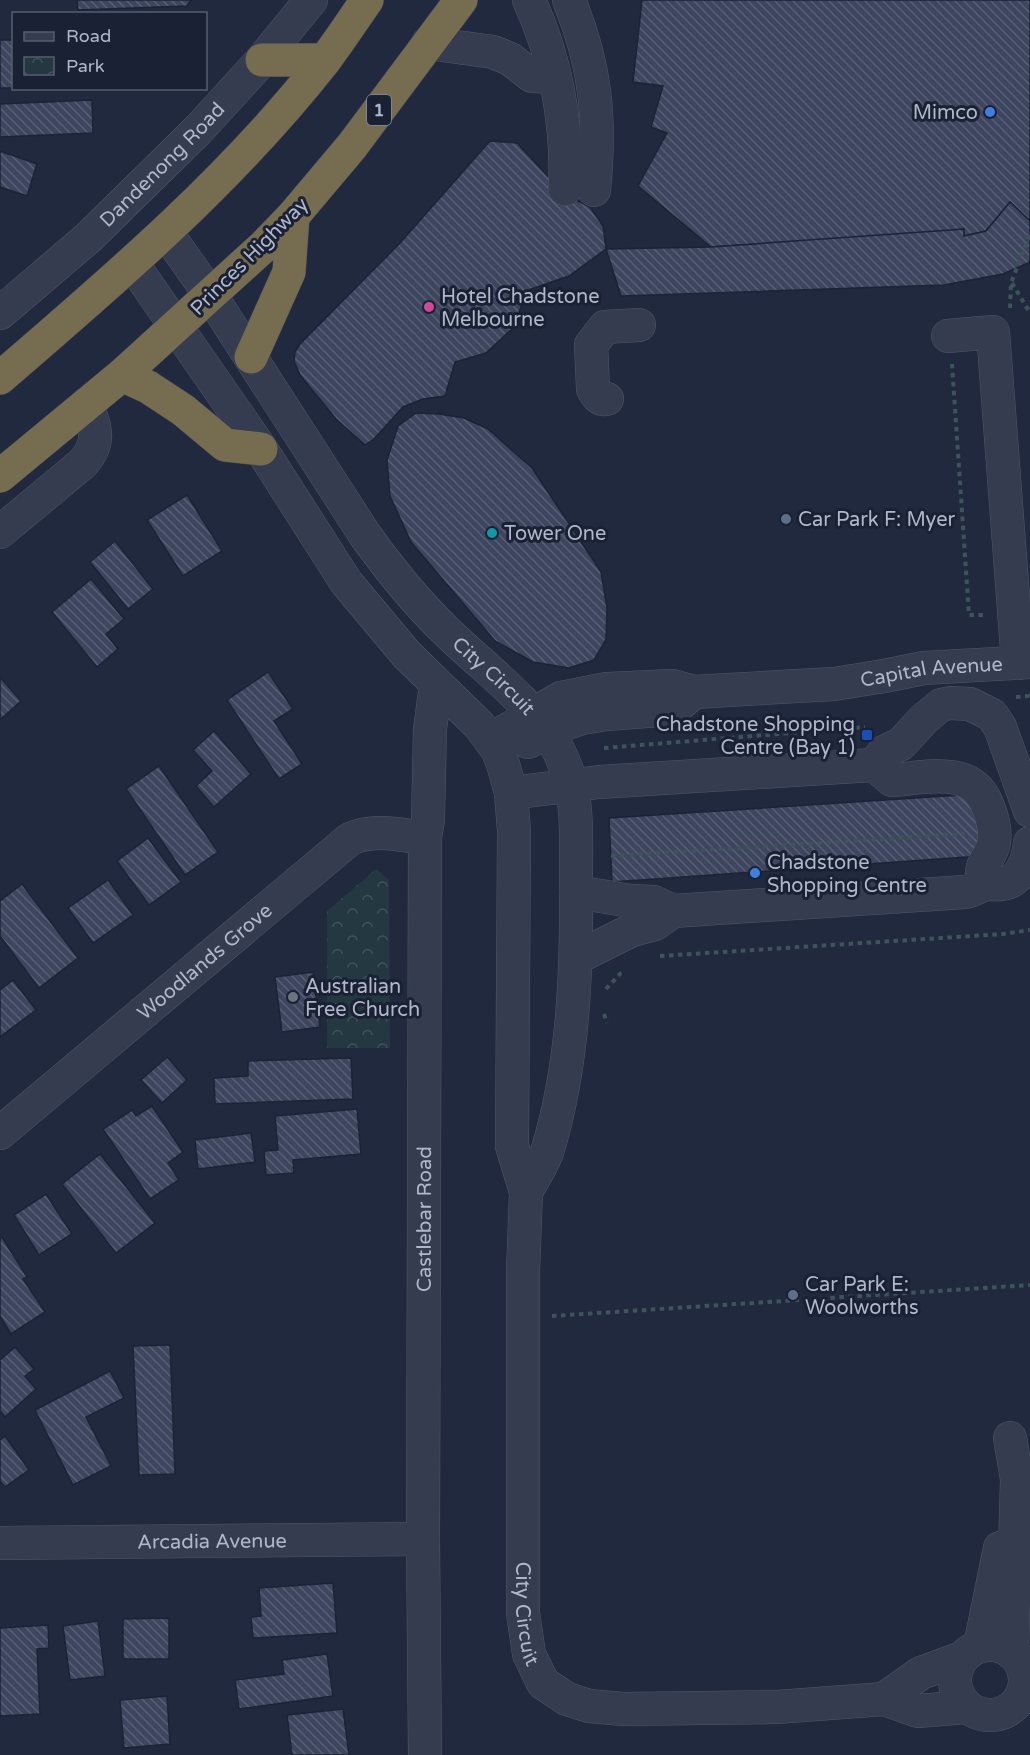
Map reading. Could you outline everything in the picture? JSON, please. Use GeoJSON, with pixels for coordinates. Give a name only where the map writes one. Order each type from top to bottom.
{"type":"FeatureCollection","features":[{"type":"Feature","properties":{"kind":"highway"},"geometry":{"type":"LineString","coordinates":[[0,378],[166,232],[238,159],[325,60],[367,0]]}},
{"type":"Feature","properties":{"kind":"highway","name":"Princes Highway"},"geometry":{"type":"LineString","coordinates":[[0,476],[122,375],[211,296],[293,216],[352,146],[461,0]]}},
{"type":"Feature","properties":{"kind":"highway"},"geometry":{"type":"LineString","coordinates":[[262,60],[325,60]]}},
{"type":"Feature","properties":{"kind":"highway"},"geometry":{"type":"LineString","coordinates":[[251,357],[289,272],[293,216]]}},
{"type":"Feature","properties":{"kind":"highway"},"geometry":{"type":"LineString","coordinates":[[122,375],[148,387],[183,410],[225,445],[261,450]]}},
{"type":"Feature","properties":{"kind":"street","name":"Dandenong Road"},"geometry":{"type":"LineString","coordinates":[[0,313],[88,238],[198,130],[262,60],[311,0]]}},
{"type":"Feature","properties":{"kind":"street"},"geometry":{"type":"LineString","coordinates":[[529,0],[555,77],[561,105],[565,151],[580,190],[597,117],[590,59],[569,0]]}},
{"type":"Feature","properties":{"kind":"street"},"geometry":{"type":"LineString","coordinates":[[428,43],[493,52],[510,59],[532,76],[555,77]]}},
{"type":"Feature","properties":{"kind":"street","name":"City Circuit"},"geometry":{"type":"LineString","coordinates":[[166,232],[251,357],[365,536],[391,570],[445,630],[541,723],[561,754],[572,785],[577,828],[576,958],[570,1039],[546,1154],[526,1192]]}},
{"type":"Feature","properties":{"kind":"street","name":"City Circuit"},"geometry":{"type":"LineString","coordinates":[[132,263],[261,450],[346,582],[384,629],[436,685],[474,721],[495,749],[511,793],[514,831],[512,1146],[526,1192],[523,1318],[522,1613],[529,1654],[543,1683],[567,1699],[589,1706],[623,1709],[777,1707],[884,1699],[918,1711],[966,1707]]}},
{"type":"Feature","properties":{"kind":"street"},"geometry":{"type":"LineString","coordinates":[[607,399],[596,396],[593,390],[591,345],[605,327],[639,325]]}},
{"type":"Feature","properties":{"kind":"street","name":"Capital Avenue"},"geometry":{"type":"LineString","coordinates":[[495,749],[541,723],[561,698],[607,689],[674,686],[694,692],[834,684],[903,673],[924,660],[1024,662],[993,332],[948,336]]}},
{"type":"Feature","properties":{"kind":"street"},"geometry":{"type":"LineString","coordinates":[[0,532],[90,456],[94,449],[96,434],[87,404]]}},
{"type":"Feature","properties":{"kind":"street","name":"Castlebar Road"},"geometry":{"type":"LineString","coordinates":[[425,1755],[423,1539],[425,838],[428,820],[430,729],[436,685]]}},
{"type":"Feature","properties":{"kind":"street"},"geometry":{"type":"LineString","coordinates":[[874,765],[884,753],[901,744],[941,705],[961,702],[983,708],[992,715],[1000,727],[1030,811]]}},
{"type":"Feature","properties":{"kind":"street"},"geometry":{"type":"LineString","coordinates":[[980,791],[1013,764]]}},
{"type":"Feature","properties":{"kind":"street"},"geometry":{"type":"LineString","coordinates":[[511,793],[572,785],[874,765],[892,780],[956,777],[973,783],[980,791],[990,811],[995,831],[994,848],[982,868],[982,885]]}},
{"type":"Feature","properties":{"kind":"street","name":"Woodlands Grove"},"geometry":{"type":"LineString","coordinates":[[0,1133],[350,838],[379,832],[425,838]]}},
{"type":"Feature","properties":{"kind":"street"},"geometry":{"type":"LineString","coordinates":[[576,891],[631,901],[654,902],[673,911],[965,892],[982,885],[1005,884],[1014,880],[1026,863],[1030,843]]}},
{"type":"Feature","properties":{"kind":"street"},"geometry":{"type":"LineString","coordinates":[[576,958],[632,930],[655,924],[673,911]]}},
{"type":"Feature","properties":{"kind":"street"},"geometry":{"type":"LineString","coordinates":[[1010,1438],[1017,1479],[1021,1661],[1024,1673],[1022,1706],[996,1716],[975,1713],[966,1707],[954,1683],[955,1674],[971,1652],[1000,1552],[1000,1486],[1010,1438]]}},
{"type":"Feature","properties":{"kind":"street","name":"Arcadia Avenue"},"geometry":{"type":"LineString","coordinates":[[0,1544],[423,1539]]}},
{"type":"Feature","properties":{"kind":"street"},"geometry":{"type":"LineString","coordinates":[[884,1699],[921,1673],[971,1652],[997,1646],[1021,1661]]}},
{"type":"Feature","properties":{"kind":"path"},"geometry":{"type":"LineString","coordinates":[[1011,283],[1030,313]]}},
{"type":"Feature","properties":{"kind":"path"},"geometry":{"type":"LineString","coordinates":[[594,748],[874,726]]}},
{"type":"Feature","properties":{"kind":"path"},"geometry":{"type":"LineString","coordinates":[[611,856],[968,834]]}},
{"type":"Feature","properties":{"kind":"path"},"geometry":{"type":"LineString","coordinates":[[658,957],[1004,934],[1030,930]]}},
{"type":"Feature","properties":{"kind":"path"},"geometry":{"type":"LineString","coordinates":[[603,998],[606,988],[620,974],[615,967]]}},
{"type":"Feature","properties":{"kind":"path"},"geometry":{"type":"LineString","coordinates":[[602,1009],[608,1023]]}},
{"type":"Feature","properties":{"kind":"path"},"geometry":{"type":"LineString","coordinates":[[523,1318],[1030,1285]]}},
{"type":"Feature","properties":{"kind":"green space"},"geometry":{"type":"Polygon","coordinates":[[[376,869],[389,880],[390,1048],[327,1048],[327,911],[376,869]]]}},
{"type":"Feature","properties":{"kind":"building"},"geometry":{"type":"Polygon","coordinates":[[[77,0],[191,0],[187,6],[78,10],[77,0]]]}},
{"type":"Feature","properties":{"kind":"building"},"geometry":{"type":"Polygon","coordinates":[[[642,0],[1030,0],[1030,221],[1010,202],[986,231],[964,236],[964,229],[954,230],[954,232],[711,247],[638,186],[667,133],[651,127],[663,86],[633,82],[642,0]]]}},
{"type":"Feature","properties":{"kind":"building"},"geometry":{"type":"Polygon","coordinates":[[[0,40],[12,40],[12,88],[0,88],[0,40]]]}},
{"type":"Feature","properties":{"kind":"building"},"geometry":{"type":"Polygon","coordinates":[[[92,100],[93,133],[0,137],[0,104],[92,100]]]}},
{"type":"Feature","properties":{"kind":"building","name":"Hotel Chadstone Melbourne"},"geometry":{"type":"Polygon","coordinates":[[[490,141],[517,143],[555,184],[574,199],[590,207],[603,226],[606,249],[569,276],[528,290],[512,329],[486,353],[455,362],[445,396],[423,399],[403,407],[374,439],[365,445],[336,419],[300,375],[294,361],[295,352],[300,344],[400,243],[490,141]]]}},
{"type":"Feature","properties":{"kind":"building"},"geometry":{"type":"Polygon","coordinates":[[[0,151],[37,164],[27,196],[0,187],[0,151]]]}},
{"type":"Feature","properties":{"kind":"building"},"geometry":{"type":"Polygon","coordinates":[[[1010,202],[1030,221],[1030,262],[1003,274],[944,285],[621,296],[606,249],[711,247],[964,229],[964,236],[986,231],[1010,202]]]}},
{"type":"Feature","properties":{"kind":"building","name":"Tower One"},"geometry":{"type":"Polygon","coordinates":[[[416,413],[464,418],[488,429],[532,468],[601,572],[607,608],[606,639],[594,660],[569,668],[533,662],[495,641],[411,542],[390,496],[387,460],[398,426],[416,413]]]}},
{"type":"Feature","properties":{"kind":"building"},"geometry":{"type":"Polygon","coordinates":[[[187,495],[222,551],[183,576],[147,520],[187,495]]]}},
{"type":"Feature","properties":{"kind":"building"},"geometry":{"type":"Polygon","coordinates":[[[115,541],[153,589],[128,609],[90,562],[115,541]]]}},
{"type":"Feature","properties":{"kind":"building"},"geometry":{"type":"Polygon","coordinates":[[[91,579],[124,619],[106,634],[118,649],[97,667],[52,612],[91,579]]]}},
{"type":"Feature","properties":{"kind":"building"},"geometry":{"type":"Polygon","coordinates":[[[268,672],[293,709],[274,721],[302,764],[279,779],[227,700],[268,672]]]}},
{"type":"Feature","properties":{"kind":"building"},"geometry":{"type":"Polygon","coordinates":[[[0,677],[21,701],[0,720],[0,677]]]}},
{"type":"Feature","properties":{"kind":"building"},"geometry":{"type":"Polygon","coordinates":[[[214,731],[251,774],[214,807],[196,786],[212,771],[193,750],[214,731]]]}},
{"type":"Feature","properties":{"kind":"building"},"geometry":{"type":"Polygon","coordinates":[[[159,766],[218,852],[185,875],[126,789],[159,766]]]}},
{"type":"Feature","properties":{"kind":"building","name":"Chadstone Shopping Centre"},"geometry":{"type":"Polygon","coordinates":[[[977,794],[981,856],[612,882],[609,818],[977,794]]]}},
{"type":"Feature","properties":{"kind":"building"},"geometry":{"type":"Polygon","coordinates":[[[148,838],[181,882],[149,905],[117,861],[148,838]]]}},
{"type":"Feature","properties":{"kind":"building"},"geometry":{"type":"Polygon","coordinates":[[[108,880],[133,915],[93,943],[68,908],[108,880]]]}},
{"type":"Feature","properties":{"kind":"building"},"geometry":{"type":"Polygon","coordinates":[[[22,884],[78,958],[39,988],[0,936],[0,901],[22,884]]]}},
{"type":"Feature","properties":{"kind":"building"},"geometry":{"type":"Polygon","coordinates":[[[313,972],[320,1027],[282,1032],[275,977],[313,972]]]}},
{"type":"Feature","properties":{"kind":"building"},"geometry":{"type":"Polygon","coordinates":[[[13,980],[36,1010],[0,1037],[0,990],[13,980]]]}},
{"type":"Feature","properties":{"kind":"building"},"geometry":{"type":"Polygon","coordinates":[[[167,1057],[187,1080],[162,1103],[141,1080],[167,1057]]]}},
{"type":"Feature","properties":{"kind":"building"},"geometry":{"type":"Polygon","coordinates":[[[351,1058],[353,1099],[215,1104],[214,1078],[248,1076],[248,1061],[351,1058]]]}},
{"type":"Feature","properties":{"kind":"building"},"geometry":{"type":"Polygon","coordinates":[[[152,1106],[183,1152],[168,1163],[179,1180],[150,1199],[103,1129],[132,1110],[136,1116],[152,1106]]]}},
{"type":"Feature","properties":{"kind":"building"},"geometry":{"type":"Polygon","coordinates":[[[357,1109],[361,1154],[293,1160],[294,1173],[266,1175],[264,1151],[278,1150],[275,1116],[357,1109]]]}},
{"type":"Feature","properties":{"kind":"building"},"geometry":{"type":"Polygon","coordinates":[[[251,1133],[255,1162],[198,1169],[195,1140],[251,1133]]]}},
{"type":"Feature","properties":{"kind":"building"},"geometry":{"type":"Polygon","coordinates":[[[100,1154],[155,1223],[116,1253],[62,1184],[100,1154]]]}},
{"type":"Feature","properties":{"kind":"building"},"geometry":{"type":"Polygon","coordinates":[[[46,1194],[72,1234],[39,1255],[14,1215],[46,1194]]]}},
{"type":"Feature","properties":{"kind":"building"},"geometry":{"type":"Polygon","coordinates":[[[2,1237],[27,1277],[23,1279],[45,1312],[11,1334],[0,1316],[0,1239],[2,1237]]]}},
{"type":"Feature","properties":{"kind":"building"},"geometry":{"type":"Polygon","coordinates":[[[170,1345],[175,1474],[139,1475],[133,1346],[170,1345]]]}},
{"type":"Feature","properties":{"kind":"building"},"geometry":{"type":"Polygon","coordinates":[[[15,1347],[34,1369],[25,1376],[36,1389],[5,1417],[0,1411],[0,1360],[15,1347]]]}},
{"type":"Feature","properties":{"kind":"building"},"geometry":{"type":"Polygon","coordinates":[[[110,1371],[124,1398],[86,1417],[111,1466],[73,1485],[35,1410],[110,1371]]]}},
{"type":"Feature","properties":{"kind":"building"},"geometry":{"type":"Polygon","coordinates":[[[5,1436],[29,1470],[5,1487],[0,1481],[0,1440],[5,1436]]]}},
{"type":"Feature","properties":{"kind":"building"},"geometry":{"type":"Polygon","coordinates":[[[333,1583],[337,1633],[253,1638],[251,1617],[261,1616],[259,1588],[333,1583]]]}},
{"type":"Feature","properties":{"kind":"building"},"geometry":{"type":"Polygon","coordinates":[[[169,1618],[169,1659],[123,1659],[123,1619],[169,1618]]]}},
{"type":"Feature","properties":{"kind":"building"},"geometry":{"type":"Polygon","coordinates":[[[98,1621],[105,1676],[70,1680],[63,1626],[98,1621]]]}},
{"type":"Feature","properties":{"kind":"building"},"geometry":{"type":"Polygon","coordinates":[[[48,1625],[49,1648],[37,1649],[40,1714],[0,1716],[0,1628],[48,1625]]]}},
{"type":"Feature","properties":{"kind":"building"},"geometry":{"type":"Polygon","coordinates":[[[327,1654],[333,1696],[239,1709],[235,1680],[284,1674],[282,1660],[327,1654]]]}},
{"type":"Feature","properties":{"kind":"building"},"geometry":{"type":"Polygon","coordinates":[[[167,1696],[170,1744],[124,1748],[120,1700],[167,1696]]]}},
{"type":"Feature","properties":{"kind":"building"},"geometry":{"type":"Polygon","coordinates":[[[343,1709],[349,1755],[292,1755],[287,1715],[343,1709]]]}},
{"type":"Feature","properties":{"kind":"place","name":"Mimco"},"geometry":{"type":"Point","coordinates":[990,112]}},
{"type":"Feature","properties":{"kind":"place","name":"Hotel Chadstone Melbourne"},"geometry":{"type":"Point","coordinates":[429,307]}},
{"type":"Feature","properties":{"kind":"place","name":"Car Park F: Myer"},"geometry":{"type":"Point","coordinates":[786,519]}},
{"type":"Feature","properties":{"kind":"place","name":"Tower One"},"geometry":{"type":"Point","coordinates":[492,533]}},
{"type":"Feature","properties":{"kind":"place","name":"Chadstone Shopping Centre (Bay 1)"},"geometry":{"type":"Point","coordinates":[867,735]}},
{"type":"Feature","properties":{"kind":"place","name":"Chadstone Shopping Centre"},"geometry":{"type":"Point","coordinates":[755,873]}},
{"type":"Feature","properties":{"kind":"place","name":"Australian Free Church"},"geometry":{"type":"Point","coordinates":[293,997]}},
{"type":"Feature","properties":{"kind":"place","name":"Car Park E: Woolworths"},"geometry":{"type":"Point","coordinates":[793,1295]}}]}
